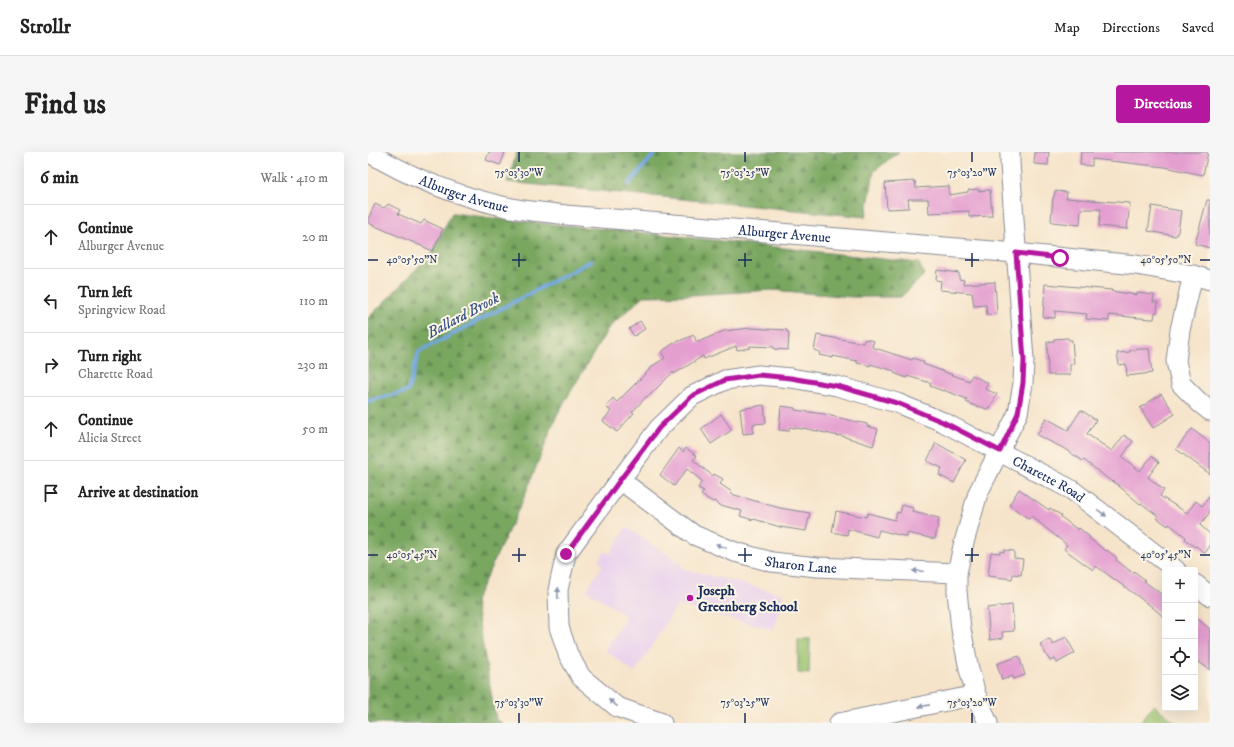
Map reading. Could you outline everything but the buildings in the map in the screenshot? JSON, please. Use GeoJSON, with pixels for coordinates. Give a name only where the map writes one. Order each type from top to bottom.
{"type":"FeatureCollection","features":[{"type":"Feature","properties":{"kind":"street","name":"Alburger Avenue"},"geometry":{"type":"LineString","coordinates":[[368,152],[418,178],[456,193],[503,206],[600,218],[1016,253],[1136,265],[1201,277]]}},
{"type":"Feature","properties":{"kind":"street"},"geometry":{"type":"LineString","coordinates":[[988,723],[976,696],[969,669],[961,629],[957,591],[957,573],[978,493],[1018,413],[1023,383],[1024,360],[1010,152]]}},
{"type":"Feature","properties":{"kind":"street"},"geometry":{"type":"LineString","coordinates":[[1201,277],[1180,330],[1176,361],[1181,384],[1210,411]]}},
{"type":"Feature","properties":{"kind":"street","name":"Charette Road"},"geometry":{"type":"LineString","coordinates":[[662,723],[617,707],[581,677],[568,654],[559,627],[558,590],[566,554],[659,428],[692,396],[725,380],[759,375],[791,378],[837,386],[897,403],[943,422],[1072,490],[1172,567]]}},
{"type":"Feature","properties":{"kind":"street","name":"Sharon Lane"},"geometry":{"type":"LineString","coordinates":[[620,480],[694,535],[735,552],[772,562],[809,566],[957,573]]}},
{"type":"Feature","properties":{"kind":"street"},"geometry":{"type":"LineString","coordinates":[[1198,586],[1210,596]]}},
{"type":"Feature","properties":{"kind":"street"},"geometry":{"type":"LineString","coordinates":[[839,723],[976,696]]}},
{"type":"Feature","properties":{"kind":"shaded area","name":"Joseph Greenberg School"},"geometry":{"type":"Polygon","coordinates":[[[626,527],[682,564],[681,568],[783,594],[774,630],[677,605],[635,673],[605,650],[626,616],[586,590],[603,565],[598,561],[605,551],[610,554],[626,527]]]}},
{"type":"Feature","properties":{"kind":"green space"},"geometry":{"type":"Polygon","coordinates":[[[517,152],[899,152],[874,171],[866,217],[507,182],[517,152]]]}},
{"type":"Feature","properties":{"kind":"green space"},"geometry":{"type":"Polygon","coordinates":[[[452,213],[919,263],[924,275],[901,297],[852,297],[772,290],[692,295],[644,296],[609,327],[557,415],[522,502],[475,601],[496,720],[503,723],[368,723],[368,318],[431,254],[452,213]]]}},
{"type":"Feature","properties":{"kind":"green space"},"geometry":{"type":"Polygon","coordinates":[[[798,639],[810,639],[809,674],[798,673],[798,639]]]}},
{"type":"Feature","properties":{"kind":"green space"},"geometry":{"type":"Polygon","coordinates":[[[1154,705],[1176,723],[1139,723],[1154,705]]]}},
{"type":"Feature","properties":{"kind":"waterway","name":"Ballard Brook"},"geometry":{"type":"LineString","coordinates":[[629,184],[656,152]]}},
{"type":"Feature","properties":{"kind":"waterway","name":"Ballard Brook"},"geometry":{"type":"LineString","coordinates":[[368,401],[408,391],[419,352],[591,261]]}},
{"type":"Feature","properties":{"kind":"place","name":"Joseph Greenberg School"},"geometry":{"type":"Point","coordinates":[690,598]}},
{"type":"Feature","properties":{"kind":"route"},"geometry":{"type":"LineString","coordinates":[[566,554],[659,428],[692,396],[725,380],[759,375],[791,378],[837,386],[897,403],[943,422],[1000,451],[1018,413],[1023,383],[1024,360],[1016,253],[1060,258]]}}]}
